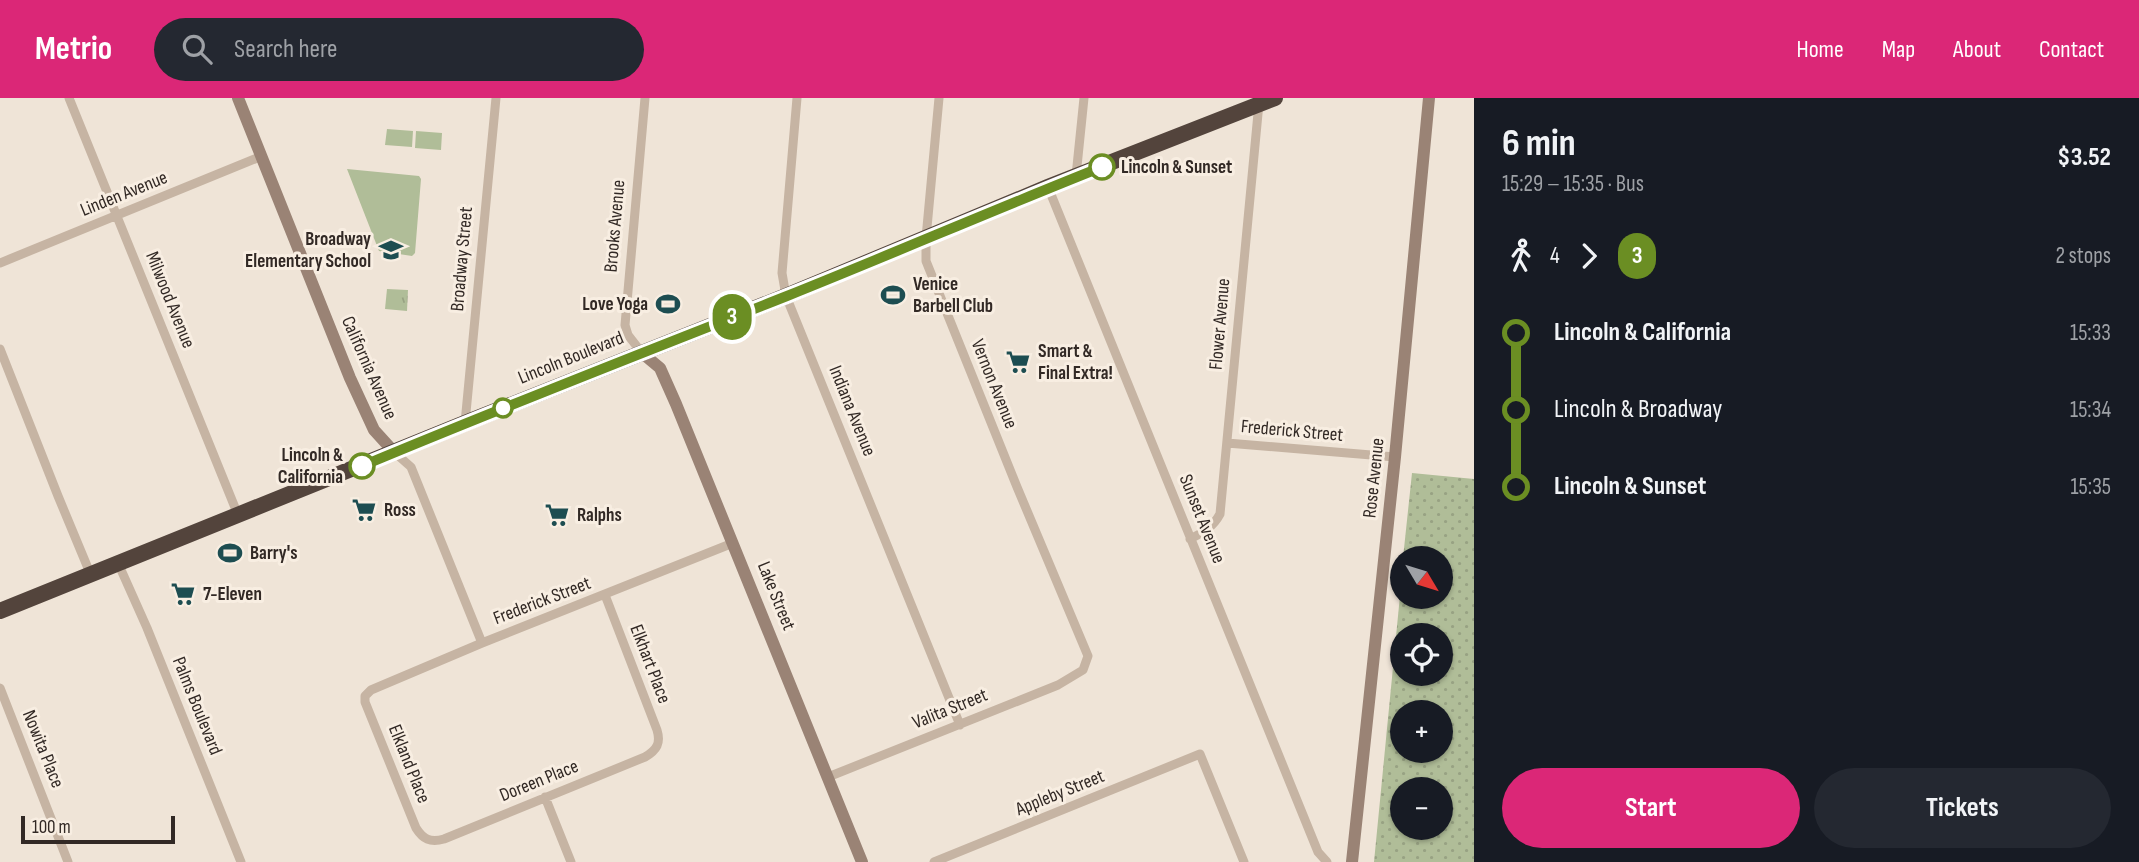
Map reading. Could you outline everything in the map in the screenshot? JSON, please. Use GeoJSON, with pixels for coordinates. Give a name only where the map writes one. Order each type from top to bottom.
{"type":"FeatureCollection","features":[{"type":"Feature","properties":{"kind":"highway","name":"Lincoln Boulevard"},"geometry":{"type":"LineString","coordinates":[[0,611],[786,296],[1259,101],[1275,98]]}},
{"type":"Feature","properties":{"kind":"street","name":"Milwood Avenue"},"geometry":{"type":"LineString","coordinates":[[69,98],[238,515]]}},
{"type":"Feature","properties":{"kind":"street","name":"California Avenue"},"geometry":{"type":"LineString","coordinates":[[238,98],[355,389],[374,430],[411,468],[482,643]]}},
{"type":"Feature","properties":{"kind":"street","name":"Broadway Street"},"geometry":{"type":"LineString","coordinates":[[465,423],[496,98]]}},
{"type":"Feature","properties":{"kind":"street","name":"Brooks Avenue"},"geometry":{"type":"LineString","coordinates":[[642,353],[628,335],[625,325],[645,98]]}},
{"type":"Feature","properties":{"kind":"street","name":"Indiana Avenue"},"geometry":{"type":"LineString","coordinates":[[797,98],[782,273],[786,296],[960,724]]}},
{"type":"Feature","properties":{"kind":"street","name":"Vernon Avenue"},"geometry":{"type":"LineString","coordinates":[[939,98],[926,261],[1088,656],[1083,670]]}},
{"type":"Feature","properties":{"kind":"street"},"geometry":{"type":"LineString","coordinates":[[1076,177],[1084,98]]}},
{"type":"Feature","properties":{"kind":"street","name":"Rose Avenue"},"geometry":{"type":"LineString","coordinates":[[1352,862],[1395,457],[1429,98]]}},
{"type":"Feature","properties":{"kind":"street","name":"Flower Avenue"},"geometry":{"type":"LineString","coordinates":[[1191,539],[1205,532],[1220,514],[1259,101]]}},
{"type":"Feature","properties":{"kind":"street","name":"Linden Avenue"},"geometry":{"type":"LineString","coordinates":[[0,264],[262,156]]}},
{"type":"Feature","properties":{"kind":"street","name":"Sunset Avenue"},"geometry":{"type":"LineString","coordinates":[[1048,187],[1318,852],[1326,862]]}},
{"type":"Feature","properties":{"kind":"street"},"geometry":{"type":"LineString","coordinates":[[0,349],[90,573]]}},
{"type":"Feature","properties":{"kind":"street","name":"Lake Street"},"geometry":{"type":"LineString","coordinates":[[642,353],[660,368],[862,862]]}},
{"type":"Feature","properties":{"kind":"street","name":"Frederick Street"},"geometry":{"type":"LineString","coordinates":[[1227,443],[1395,457]]}},
{"type":"Feature","properties":{"kind":"street","name":"Frederick Street"},"geometry":{"type":"LineString","coordinates":[[365,696],[371,690],[482,643],[733,543]]}},
{"type":"Feature","properties":{"kind":"street","name":"Palms Boulevard"},"geometry":{"type":"LineString","coordinates":[[118,563],[241,862]]}},
{"type":"Feature","properties":{"kind":"street","name":"Elkhart Place"},"geometry":{"type":"LineString","coordinates":[[605,595],[660,738],[658,746]]}},
{"type":"Feature","properties":{"kind":"street","name":"Valita Street"},"geometry":{"type":"LineString","coordinates":[[828,777],[1058,685],[1083,670]]}},
{"type":"Feature","properties":{"kind":"street","name":"Nowita Place"},"geometry":{"type":"LineString","coordinates":[[0,688],[68,862]]}},
{"type":"Feature","properties":{"kind":"street","name":"Elkland Place"},"geometry":{"type":"LineString","coordinates":[[365,696],[365,702],[416,828],[428,840]]}},
{"type":"Feature","properties":{"kind":"street","name":"Doreen Place"},"geometry":{"type":"LineString","coordinates":[[428,840],[444,839],[645,757],[658,746]]}},
{"type":"Feature","properties":{"kind":"street","name":"Appleby Street"},"geometry":{"type":"LineString","coordinates":[[934,862],[1200,754],[1244,862]]}},
{"type":"Feature","properties":{"kind":"street"},"geometry":{"type":"LineString","coordinates":[[545,797],[571,862]]}},
{"type":"Feature","properties":{"kind":"green space"},"geometry":{"type":"Polygon","coordinates":[[[387,129],[413,131],[412,147],[385,145],[387,129]]]}},
{"type":"Feature","properties":{"kind":"green space"},"geometry":{"type":"Polygon","coordinates":[[[416,131],[442,133],[441,150],[415,148],[416,131]]]}},
{"type":"Feature","properties":{"kind":"green space"},"geometry":{"type":"Polygon","coordinates":[[[347,169],[419,176],[421,179],[415,253],[412,256],[379,251],[347,169]]]}},
{"type":"Feature","properties":{"kind":"green space"},"geometry":{"type":"Polygon","coordinates":[[[387,289],[408,290],[407,311],[385,309],[387,289]]]}},
{"type":"Feature","properties":{"kind":"green space"},"geometry":{"type":"Polygon","coordinates":[[[1412,473],[1474,479],[1474,862],[1374,862],[1391,686],[1453,686],[1453,623],[1397,623],[1399,609],[1453,609],[1453,546],[1404,546],[1412,473]]]}},
{"type":"Feature","properties":{"kind":"bus line","name":"3"},"geometry":{"type":"LineString","coordinates":[[362,466],[1102,167]]}},
{"type":"Feature","properties":{"kind":"place","name":"Lincoln & Sunset"},"geometry":{"type":"Point","coordinates":[1102,167]}},
{"type":"Feature","properties":{"kind":"place","name":"Broadway Elementary School"},"geometry":{"type":"Point","coordinates":[391,250]}},
{"type":"Feature","properties":{"kind":"place","name":"Venice Barbell Club"},"geometry":{"type":"Point","coordinates":[893,295]}},
{"type":"Feature","properties":{"kind":"place","name":"Love Yoga"},"geometry":{"type":"Point","coordinates":[668,304]}},
{"type":"Feature","properties":{"kind":"place","name":"Smart & Final Extra!"},"geometry":{"type":"Point","coordinates":[1018,362]}},
{"type":"Feature","properties":{"kind":"place","name":"Lincoln & California"},"geometry":{"type":"Point","coordinates":[362,466]}},
{"type":"Feature","properties":{"kind":"place","name":"Ross"},"geometry":{"type":"Point","coordinates":[364,510]}},
{"type":"Feature","properties":{"kind":"place","name":"Ralphs"},"geometry":{"type":"Point","coordinates":[557,515]}},
{"type":"Feature","properties":{"kind":"place","name":"Barry's"},"geometry":{"type":"Point","coordinates":[230,553]}},
{"type":"Feature","properties":{"kind":"place","name":"7-Eleven"},"geometry":{"type":"Point","coordinates":[183,594]}}]}
